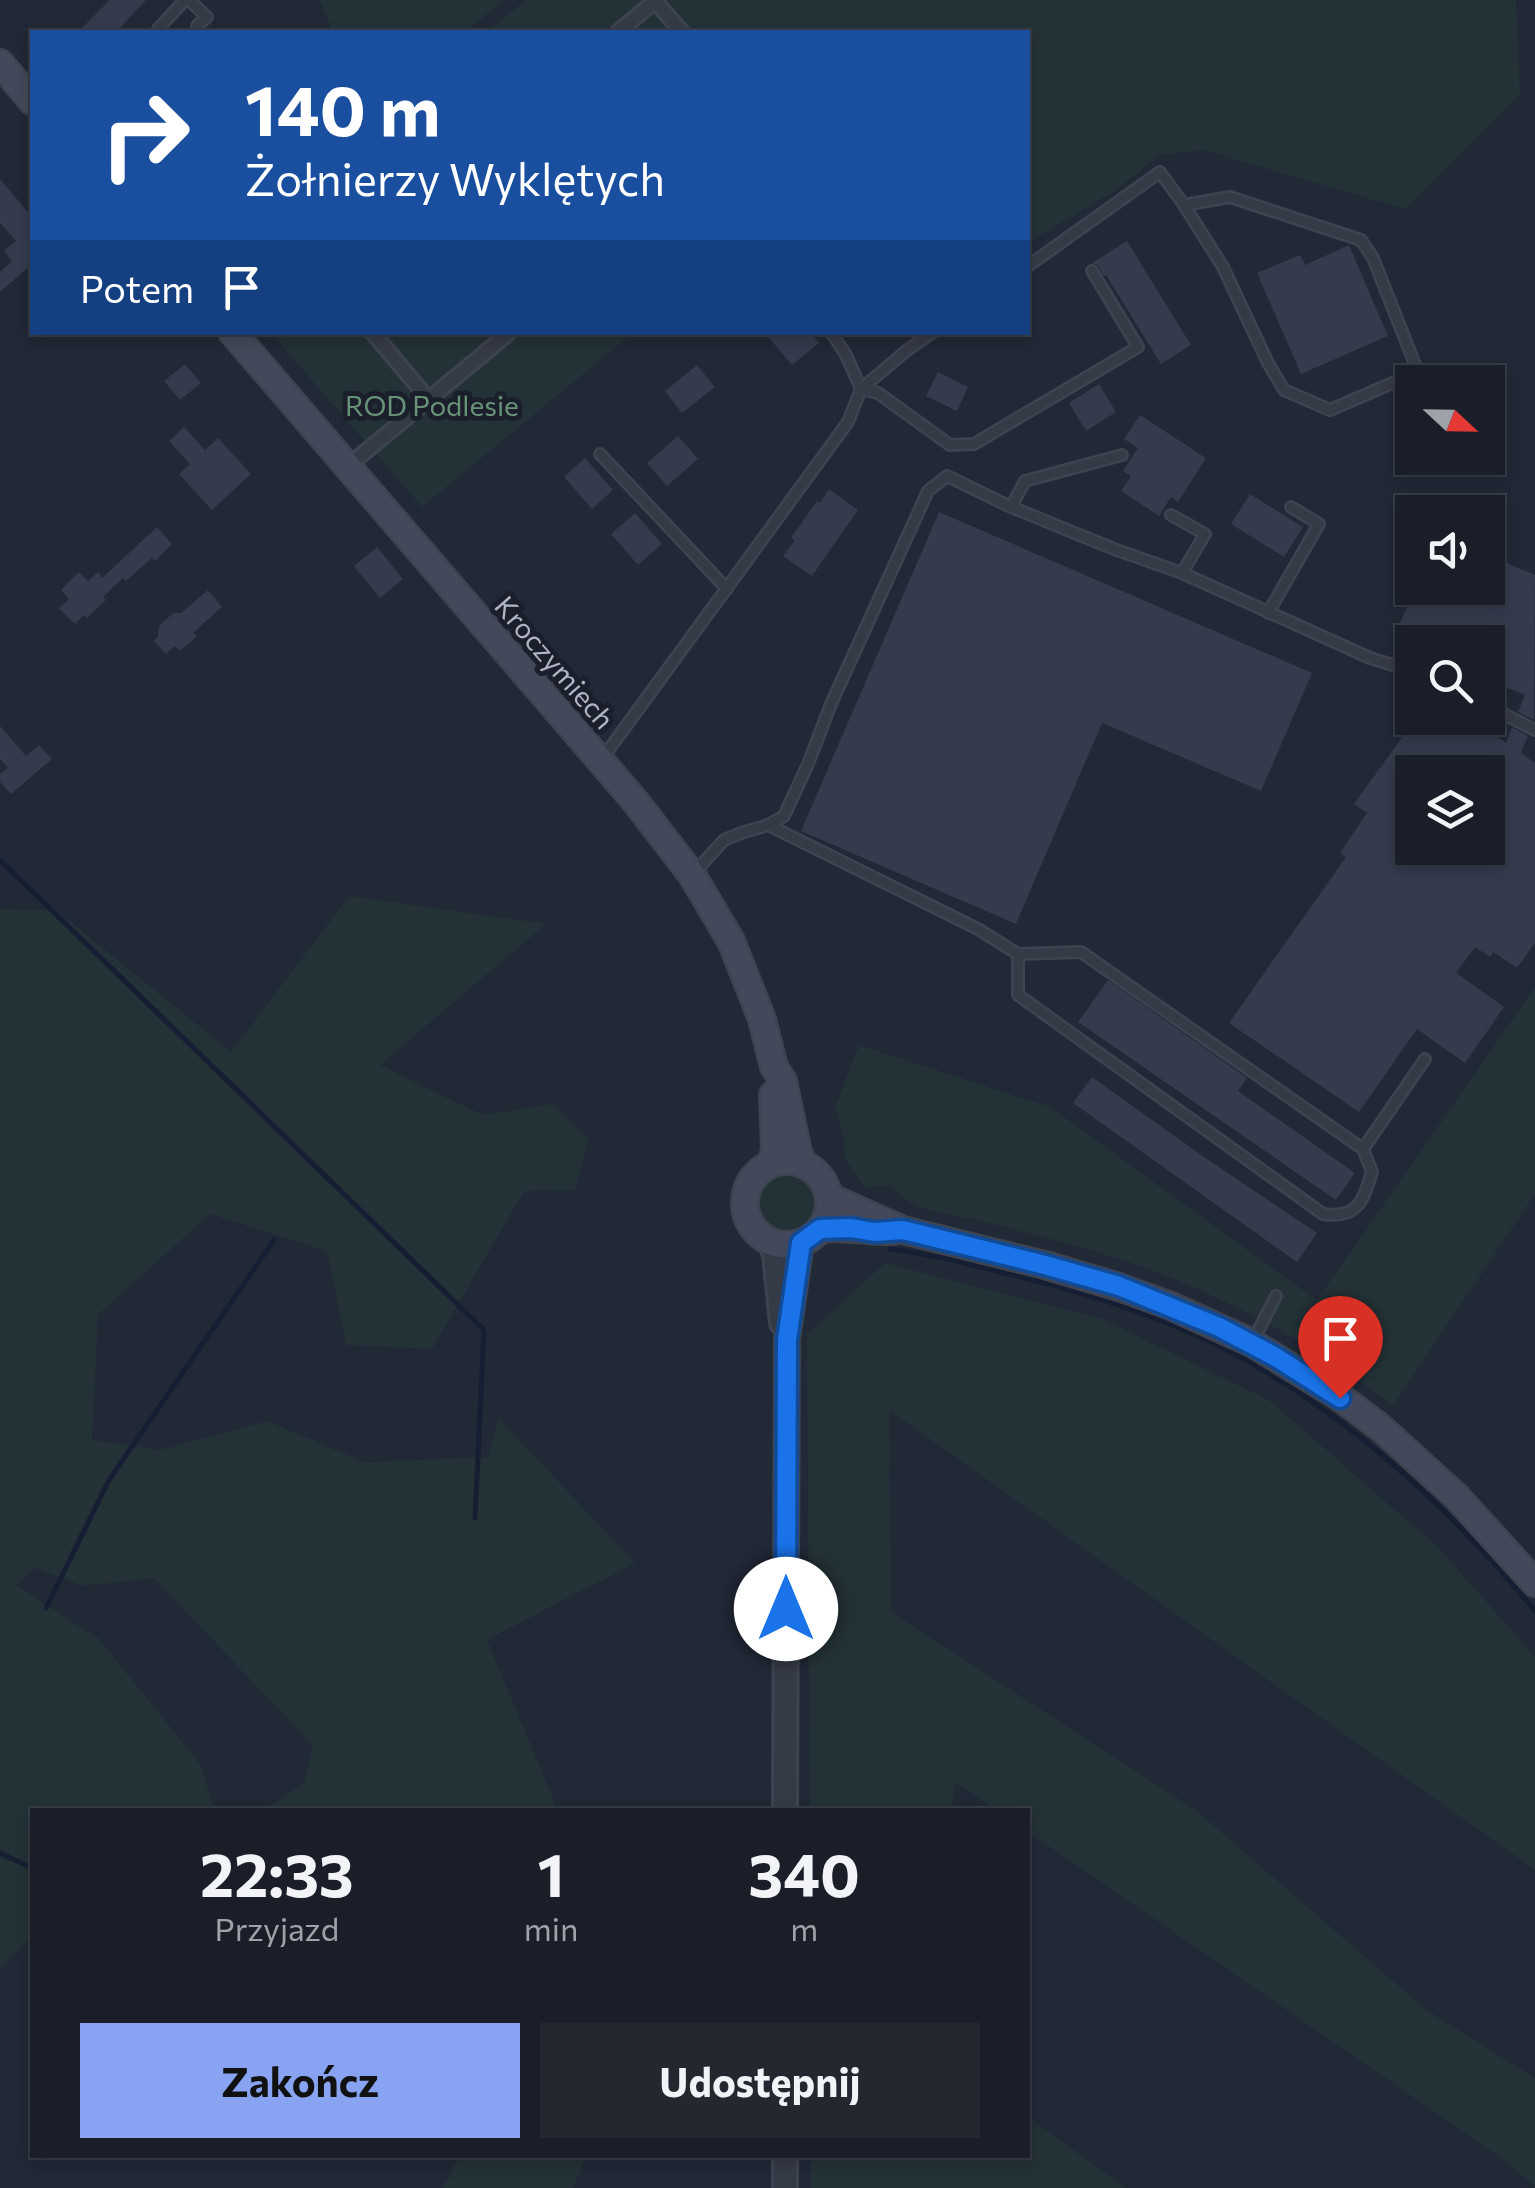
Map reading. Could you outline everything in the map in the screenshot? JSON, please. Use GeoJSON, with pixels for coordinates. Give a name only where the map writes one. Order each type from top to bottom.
{"type":"FeatureCollection","features":[{"type":"Feature","properties":{"kind":"main road"},"geometry":{"type":"LineString","coordinates":[[0,63],[30,100]]}},
{"type":"Feature","properties":{"kind":"main road","name":"Kroczymiech"},"geometry":{"type":"LineString","coordinates":[[235,335],[635,801],[708,899],[750,984],[774,1068],[774,1152],[770,1164]]}},
{"type":"Feature","properties":{"kind":"main road","name":"Kroczymiech"},"geometry":{"type":"LineString","coordinates":[[774,1068],[783,1080],[803,1163]]}},
{"type":"Feature","properties":{"kind":"main road"},"geometry":{"type":"LineString","coordinates":[[811,1236],[826,1220],[829,1197],[821,1177],[803,1163],[781,1161],[758,1172],[749,1183],[745,1210],[750,1224],[771,1243],[786,1246],[851,1228],[874,1232],[903,1230]]}},
{"type":"Feature","properties":{"kind":"main road"},"geometry":{"type":"LineString","coordinates":[[829,1197],[903,1230],[1119,1286],[1252,1343],[1381,1428],[1456,1496],[1535,1583]]}},
{"type":"Feature","properties":{"kind":"street"},"geometry":{"type":"LineString","coordinates":[[620,30],[655,1],[680,30]]}},
{"type":"Feature","properties":{"kind":"street"},"geometry":{"type":"LineString","coordinates":[[375,335],[429,400]]}},
{"type":"Feature","properties":{"kind":"street"},"geometry":{"type":"LineString","coordinates":[[359,458],[506,335]]}},
{"type":"Feature","properties":{"kind":"street"},"geometry":{"type":"LineString","coordinates":[[786,1808],[787,1340],[811,1236]]}},
{"type":"Feature","properties":{"kind":"street"},"geometry":{"type":"LineString","coordinates":[[771,1243],[780,1318],[787,1340]]}},
{"type":"Feature","properties":{"kind":"street"},"geometry":{"type":"LineString","coordinates":[[785,2158],[785,2188]]}},
{"type":"Feature","properties":{"kind":"lane"},"geometry":{"type":"LineString","coordinates":[[161,30],[187,0],[207,17],[197,26]]}},
{"type":"Feature","properties":{"kind":"lane"},"geometry":{"type":"LineString","coordinates":[[1030,265],[1160,172],[1223,267],[1284,390],[1330,410],[1418,372],[1373,258],[1361,240],[1230,197],[1184,205]]}},
{"type":"Feature","properties":{"kind":"lane"},"geometry":{"type":"LineString","coordinates":[[862,389],[878,393],[950,445],[974,444],[1138,347],[1092,271]]}},
{"type":"Feature","properties":{"kind":"lane"},"geometry":{"type":"LineString","coordinates":[[832,335],[862,389]]}},
{"type":"Feature","properties":{"kind":"lane"},"geometry":{"type":"LineString","coordinates":[[600,760],[848,422],[862,389],[929,335]]}},
{"type":"Feature","properties":{"kind":"lane"},"geometry":{"type":"LineString","coordinates":[[600,454],[727,589]]}},
{"type":"Feature","properties":{"kind":"lane"},"geometry":{"type":"LineString","coordinates":[[1011,507],[1026,481],[1122,455]]}},
{"type":"Feature","properties":{"kind":"lane"},"geometry":{"type":"LineString","coordinates":[[692,875],[724,840],[784,816],[928,492],[947,476],[1011,507],[1182,573],[1395,666]]}},
{"type":"Feature","properties":{"kind":"lane"},"geometry":{"type":"LineString","coordinates":[[1268,613],[1319,524],[1291,507]]}},
{"type":"Feature","properties":{"kind":"lane"},"geometry":{"type":"LineString","coordinates":[[1172,515],[1204,534],[1182,573]]}},
{"type":"Feature","properties":{"kind":"lane"},"geometry":{"type":"LineString","coordinates":[[1505,715],[1535,730]]}},
{"type":"Feature","properties":{"kind":"lane"},"geometry":{"type":"LineString","coordinates":[[768,825],[978,929],[1018,954],[1081,952],[1363,1149],[1372,1172],[1365,1194],[1354,1210],[1338,1216],[1322,1214],[1018,995],[1018,954]]}},
{"type":"Feature","properties":{"kind":"lane"},"geometry":{"type":"LineString","coordinates":[[1363,1149],[1425,1059]]}},
{"type":"Feature","properties":{"kind":"lane"},"geometry":{"type":"LineString","coordinates":[[1252,1343],[1276,1296]]}},
{"type":"Feature","properties":{"kind":"green space"},"geometry":{"type":"Polygon","coordinates":[[[320,0],[504,0],[467,30],[331,30],[320,0]]]}},
{"type":"Feature","properties":{"kind":"green space"},"geometry":{"type":"Polygon","coordinates":[[[526,0],[1516,0],[1520,94],[1405,209],[1203,150],[1159,155],[1118,189],[1030,242],[1030,30],[488,30],[526,0]]]}},
{"type":"Feature","properties":{"kind":"green space","name":"ROD Podlesie"},"geometry":{"type":"Polygon","coordinates":[[[273,335],[631,335],[422,507],[273,335]]]}},
{"type":"Feature","properties":{"kind":"green space"},"geometry":{"type":"Polygon","coordinates":[[[349,896],[546,924],[380,1065],[483,1115],[553,1104],[589,1139],[575,1190],[524,1191],[432,1349],[346,1345],[327,1251],[210,1214],[98,1315],[92,1440],[160,1450],[267,1421],[365,1462],[488,1457],[499,1418],[635,1563],[487,1640],[557,1808],[267,1808],[304,1783],[313,1746],[154,1578],[83,1586],[35,1568],[16,1585],[99,1639],[201,1765],[213,1808],[30,1808],[30,1938],[0,1969],[0,909],[56,910],[231,1052],[349,896]]]}},
{"type":"Feature","properties":{"kind":"green space"},"geometry":{"type":"Polygon","coordinates":[[[1535,987],[1535,1194],[1393,1406],[1298,1341],[1197,1289],[1126,1261],[926,1209],[889,1185],[865,1188],[845,1159],[835,1107],[859,1045],[1050,1107],[1317,1300],[1535,987]]]}},
{"type":"Feature","properties":{"kind":"green space"},"geometry":{"type":"Polygon","coordinates":[[[787,1174],[808,1182],[816,1203],[808,1224],[787,1232],[766,1224],[758,1203],[766,1182],[787,1174]]]}},
{"type":"Feature","properties":{"kind":"green space"},"geometry":{"type":"Polygon","coordinates":[[[885,1263],[1102,1319],[1269,1400],[1439,1548],[1535,1657],[1535,1870],[889,1410],[891,1612],[1197,1811],[1425,2009],[1535,2078],[1535,2187],[1503,2159],[1030,1833],[1030,1808],[993,1808],[955,1782],[952,1808],[810,1808],[807,1334],[885,1263]]]}},
{"type":"Feature","properties":{"kind":"green space"},"geometry":{"type":"Polygon","coordinates":[[[1030,2118],[1126,2188],[811,2188],[811,2158],[1030,2158],[1030,2118]]]}},
{"type":"Feature","properties":{"kind":"green space"},"geometry":{"type":"Polygon","coordinates":[[[458,2158],[586,2158],[573,2188],[443,2188],[458,2158]]]}},
{"type":"Feature","properties":{"kind":"building"},"geometry":{"type":"Polygon","coordinates":[[[110,0],[146,0],[118,30],[80,30],[110,0]]]}},
{"type":"Feature","properties":{"kind":"building"},"geometry":{"type":"Polygon","coordinates":[[[0,179],[30,215],[30,266],[0,292],[0,272],[12,261],[4,251],[16,241],[0,223],[0,179]]]}},
{"type":"Feature","properties":{"kind":"building"},"geometry":{"type":"Polygon","coordinates":[[[1127,241],[1191,345],[1161,364],[1106,275],[1092,263],[1127,241]]]}},
{"type":"Feature","properties":{"kind":"building"},"geometry":{"type":"Polygon","coordinates":[[[1349,245],[1388,336],[1301,374],[1257,273],[1300,255],[1305,265],[1349,245]]]}},
{"type":"Feature","properties":{"kind":"building"},"geometry":{"type":"Polygon","coordinates":[[[767,335],[812,335],[819,343],[792,365],[767,335]]]}},
{"type":"Feature","properties":{"kind":"building"},"geometry":{"type":"Polygon","coordinates":[[[185,364],[201,383],[180,400],[164,381],[185,364]]]}},
{"type":"Feature","properties":{"kind":"building"},"geometry":{"type":"Polygon","coordinates":[[[697,365],[715,387],[682,413],[665,391],[697,365]]]}},
{"type":"Feature","properties":{"kind":"building"},"geometry":{"type":"Polygon","coordinates":[[[938,372],[968,387],[957,411],[926,396],[938,372]]]}},
{"type":"Feature","properties":{"kind":"building"},"geometry":{"type":"Polygon","coordinates":[[[1099,384],[1116,412],[1086,431],[1069,403],[1099,384]]]}},
{"type":"Feature","properties":{"kind":"building"},"geometry":{"type":"Polygon","coordinates":[[[1140,415],[1206,458],[1178,502],[1171,497],[1159,516],[1121,491],[1131,476],[1123,471],[1138,448],[1124,439],[1140,415]]]}},
{"type":"Feature","properties":{"kind":"building"},"geometry":{"type":"Polygon","coordinates":[[[184,427],[205,450],[218,438],[251,474],[212,510],[179,474],[190,464],[169,441],[184,427]]]}},
{"type":"Feature","properties":{"kind":"building"},"geometry":{"type":"Polygon","coordinates":[[[678,436],[698,459],[667,486],[647,463],[678,436]]]}},
{"type":"Feature","properties":{"kind":"building"},"geometry":{"type":"Polygon","coordinates":[[[585,458],[613,490],[592,509],[564,477],[585,458]]]}},
{"type":"Feature","properties":{"kind":"building"},"geometry":{"type":"Polygon","coordinates":[[[829,489],[858,510],[812,576],[783,556],[795,540],[791,538],[829,489]]]}},
{"type":"Feature","properties":{"kind":"building"},"geometry":{"type":"Polygon","coordinates":[[[1250,494],[1303,527],[1284,557],[1231,524],[1250,494]]]}},
{"type":"Feature","properties":{"kind":"building"},"geometry":{"type":"Polygon","coordinates":[[[939,512],[1312,673],[1261,791],[1102,723],[1016,924],[801,831],[939,512]]]}},
{"type":"Feature","properties":{"kind":"building"},"geometry":{"type":"Polygon","coordinates":[[[635,513],[662,544],[638,565],[611,534],[635,513]]]}},
{"type":"Feature","properties":{"kind":"building"},"geometry":{"type":"Polygon","coordinates":[[[157,527],[172,544],[155,561],[152,558],[126,581],[123,578],[87,618],[84,615],[75,624],[59,608],[69,599],[61,590],[79,572],[88,581],[98,572],[102,578],[157,527]]]}},
{"type":"Feature","properties":{"kind":"building"},"geometry":{"type":"Polygon","coordinates":[[[377,547],[403,579],[380,598],[354,566],[377,547]]]}},
{"type":"Feature","properties":{"kind":"building"},"geometry":{"type":"Polygon","coordinates":[[[1505,562],[1535,575],[1534,720],[1518,712],[1525,695],[1505,687],[1505,625],[1399,625],[1408,605],[1505,605],[1505,562]]]}},
{"type":"Feature","properties":{"kind":"building"},"geometry":{"type":"Polygon","coordinates":[[[208,590],[222,607],[193,633],[197,636],[180,651],[175,646],[166,654],[154,641],[159,626],[208,590]]]}},
{"type":"Feature","properties":{"kind":"building"},"geometry":{"type":"Polygon","coordinates":[[[0,726],[26,756],[39,745],[52,759],[11,794],[0,782],[0,774],[8,768],[0,759],[0,726]]]}},
{"type":"Feature","properties":{"kind":"building"},"geometry":{"type":"Polygon","coordinates":[[[1512,727],[1528,736],[1521,753],[1535,763],[1535,943],[1517,968],[1493,952],[1490,957],[1475,947],[1456,973],[1504,1007],[1465,1063],[1417,1029],[1359,1112],[1229,1023],[1346,857],[1340,853],[1367,813],[1354,804],[1404,735],[1494,735],[1506,743],[1512,727]]]}},
{"type":"Feature","properties":{"kind":"building"},"geometry":{"type":"Polygon","coordinates":[[[1108,980],[1247,1078],[1238,1091],[1355,1173],[1336,1200],[1078,1022],[1108,980]]]}},
{"type":"Feature","properties":{"kind":"building"},"geometry":{"type":"Polygon","coordinates":[[[1092,1077],[1317,1233],[1297,1262],[1073,1103],[1092,1077]]]}},
{"type":"Feature","properties":{"kind":"waterway"},"geometry":{"type":"LineString","coordinates":[[1,861],[484,1330],[475,1518]]}},
{"type":"Feature","properties":{"kind":"waterway"},"geometry":{"type":"LineString","coordinates":[[46,1608],[109,1480],[274,1240]]}},
{"type":"Feature","properties":{"kind":"waterway"},"geometry":{"type":"LineString","coordinates":[[890,1249],[970,1264],[1105,1300],[1190,1332],[1244,1359],[1326,1411],[1402,1472],[1471,1538],[1535,1611]]}},
{"type":"Feature","properties":{"kind":"waterway"},"geometry":{"type":"LineString","coordinates":[[0,1853],[30,1867]]}},
{"type":"Feature","properties":{"kind":"route"},"geometry":{"type":"LineString","coordinates":[[786,1609],[787,1340],[801,1243],[820,1229],[903,1230],[1119,1286],[1252,1343],[1340,1398]]}}]}
